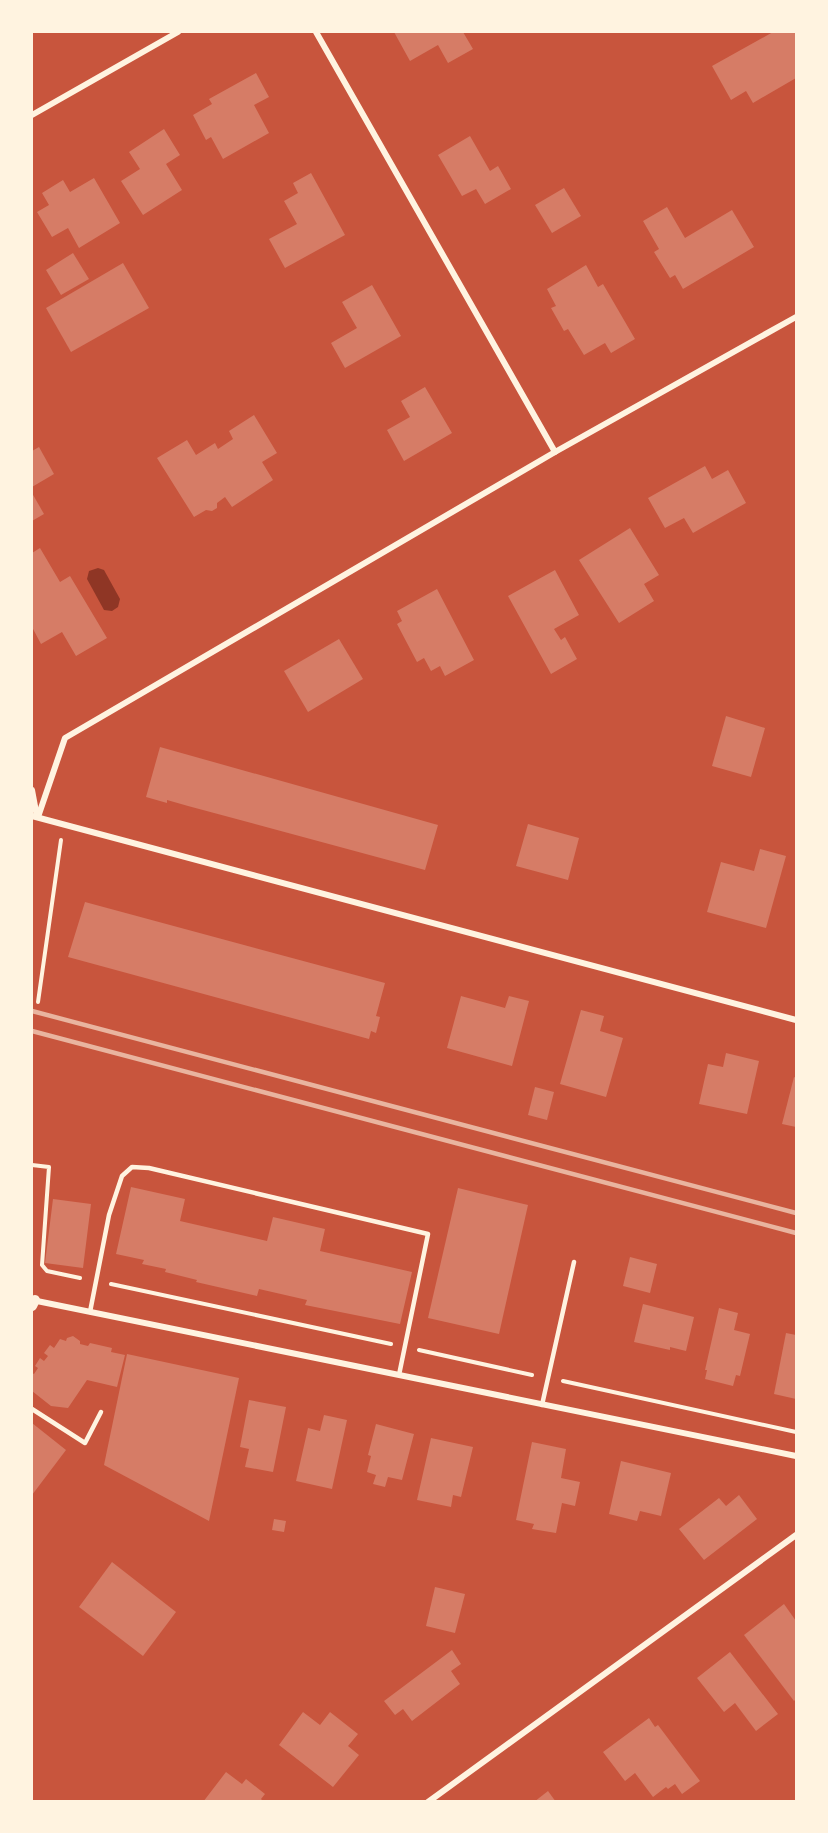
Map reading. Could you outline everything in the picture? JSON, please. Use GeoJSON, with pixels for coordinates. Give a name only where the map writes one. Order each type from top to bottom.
{"type":"FeatureCollection","features":[{"type":"Feature","properties":{"kind":"street"},"geometry":{"type":"LineString","coordinates":[[32,115],[178,32]]}},
{"type":"Feature","properties":{"kind":"street"},"geometry":{"type":"LineString","coordinates":[[316,32],[555,452]]}},
{"type":"Feature","properties":{"kind":"street"},"geometry":{"type":"LineString","coordinates":[[34,816],[65,738],[555,452],[796,317]]}},
{"type":"Feature","properties":{"kind":"street"},"geometry":{"type":"LineString","coordinates":[[32,790],[34,816]]}},
{"type":"Feature","properties":{"kind":"street"},"geometry":{"type":"LineString","coordinates":[[34,816],[796,1020]]}},
{"type":"Feature","properties":{"kind":"street"},"geometry":{"type":"LineString","coordinates":[[33,1302],[796,1456]]}},
{"type":"Feature","properties":{"kind":"street"},"geometry":{"type":"LineString","coordinates":[[428,1802],[796,1535]]}},
{"type":"Feature","properties":{"kind":"lane"},"geometry":{"type":"LineString","coordinates":[[90,1312],[109,1215],[122,1176],[132,1167],[149,1168],[428,1234],[399,1375]]}},
{"type":"Feature","properties":{"kind":"lane"},"geometry":{"type":"LineString","coordinates":[[542,1405],[574,1262]]}},
{"type":"Feature","properties":{"kind":"lane"},"geometry":{"type":"LineString","coordinates":[[32,1409],[85,1443],[101,1412]]}},
{"type":"Feature","properties":{"kind":"path"},"geometry":{"type":"LineString","coordinates":[[38,1002],[63,824]]}},
{"type":"Feature","properties":{"kind":"path"},"geometry":{"type":"LineString","coordinates":[[32,1165],[49,1167],[42,1265],[47,1271],[796,1432]]}},
{"type":"Feature","properties":{"kind":"shaded area"},"geometry":{"type":"Polygon","coordinates":[[[98,568],[104,570],[120,599],[118,607],[112,611],[104,610],[87,579],[89,571],[98,568]]]}},
{"type":"Feature","properties":{"kind":"building"},"geometry":{"type":"Polygon","coordinates":[[[394,32],[463,32],[473,49],[448,63],[438,45],[410,61],[394,32]]]}},
{"type":"Feature","properties":{"kind":"building"},"geometry":{"type":"Polygon","coordinates":[[[773,32],[796,32],[796,78],[753,103],[746,91],[731,100],[712,66],[773,32]]]}},
{"type":"Feature","properties":{"kind":"building"},"geometry":{"type":"Polygon","coordinates":[[[256,73],[269,97],[254,105],[269,133],[223,159],[211,137],[206,140],[193,115],[212,104],[209,99],[256,73]]]}},
{"type":"Feature","properties":{"kind":"building"},"geometry":{"type":"Polygon","coordinates":[[[164,129],[180,155],[166,164],[182,190],[143,215],[121,181],[140,169],[129,152],[164,129]]]}},
{"type":"Feature","properties":{"kind":"building"},"geometry":{"type":"Polygon","coordinates":[[[470,136],[490,171],[498,166],[511,189],[485,204],[476,189],[462,196],[438,155],[470,136]]]}},
{"type":"Feature","properties":{"kind":"building"},"geometry":{"type":"Polygon","coordinates":[[[311,173],[345,235],[285,268],[269,239],[297,224],[284,201],[298,193],[293,183],[311,173]]]}},
{"type":"Feature","properties":{"kind":"building"},"geometry":{"type":"Polygon","coordinates":[[[94,178],[120,223],[79,248],[68,228],[52,237],[37,212],[49,205],[42,193],[63,180],[70,192],[94,178]]]}},
{"type":"Feature","properties":{"kind":"building"},"geometry":{"type":"Polygon","coordinates":[[[564,188],[581,216],[552,233],[535,205],[564,188]]]}},
{"type":"Feature","properties":{"kind":"building"},"geometry":{"type":"Polygon","coordinates":[[[667,207],[685,238],[732,210],[754,247],[683,289],[675,275],[670,278],[654,252],[659,249],[643,221],[667,207]]]}},
{"type":"Feature","properties":{"kind":"building"},"geometry":{"type":"Polygon","coordinates":[[[73,253],[89,279],[61,295],[46,270],[73,253]]]}},
{"type":"Feature","properties":{"kind":"building"},"geometry":{"type":"Polygon","coordinates":[[[123,263],[149,308],[71,352],[46,308],[123,263]]]}},
{"type":"Feature","properties":{"kind":"building"},"geometry":{"type":"Polygon","coordinates":[[[586,265],[598,287],[603,284],[635,339],[611,353],[605,343],[584,355],[568,329],[564,331],[551,308],[556,306],[547,289],[586,265]]]}},
{"type":"Feature","properties":{"kind":"building"},"geometry":{"type":"Polygon","coordinates":[[[372,285],[401,336],[345,368],[331,343],[357,328],[342,302],[372,285]]]}},
{"type":"Feature","properties":{"kind":"building"},"geometry":{"type":"Polygon","coordinates":[[[425,387],[452,433],[404,461],[387,430],[410,417],[401,401],[425,387]]]}},
{"type":"Feature","properties":{"kind":"building"},"geometry":{"type":"Polygon","coordinates":[[[254,415],[277,453],[262,462],[273,480],[232,507],[225,497],[217,503],[217,508],[212,511],[206,510],[194,517],[157,458],[187,440],[196,455],[215,443],[218,449],[233,439],[229,431],[254,415]]]}},
{"type":"Feature","properties":{"kind":"building"},"geometry":{"type":"Polygon","coordinates":[[[39,447],[54,474],[32,487],[32,451],[39,447]]]}},
{"type":"Feature","properties":{"kind":"building"},"geometry":{"type":"Polygon","coordinates":[[[705,466],[712,479],[728,470],[746,503],[693,533],[684,518],[665,528],[648,498],[705,466]]]}},
{"type":"Feature","properties":{"kind":"building"},"geometry":{"type":"Polygon","coordinates":[[[32,493],[44,514],[32,521],[32,493]]]}},
{"type":"Feature","properties":{"kind":"building"},"geometry":{"type":"Polygon","coordinates":[[[630,528],[659,575],[644,584],[654,601],[619,623],[579,560],[630,528]]]}},
{"type":"Feature","properties":{"kind":"building"},"geometry":{"type":"Polygon","coordinates":[[[40,548],[60,582],[70,576],[107,638],[76,656],[62,632],[41,644],[32,627],[32,553],[40,548]]]}},
{"type":"Feature","properties":{"kind":"building"},"geometry":{"type":"Polygon","coordinates":[[[555,570],[579,615],[554,629],[561,640],[565,637],[577,659],[551,674],[508,596],[555,570]]]}},
{"type":"Feature","properties":{"kind":"building"},"geometry":{"type":"Polygon","coordinates":[[[437,589],[474,660],[445,676],[440,666],[431,671],[424,658],[417,662],[397,624],[402,621],[397,611],[437,589]]]}},
{"type":"Feature","properties":{"kind":"building"},"geometry":{"type":"Polygon","coordinates":[[[339,639],[363,679],[308,712],[284,671],[339,639]]]}},
{"type":"Feature","properties":{"kind":"building"},"geometry":{"type":"Polygon","coordinates":[[[726,716],[765,728],[751,777],[712,766],[726,716]]]}},
{"type":"Feature","properties":{"kind":"building"},"geometry":{"type":"Polygon","coordinates":[[[160,747],[438,825],[425,870],[167,800],[167,803],[146,797],[160,747]]]}},
{"type":"Feature","properties":{"kind":"building"},"geometry":{"type":"Polygon","coordinates":[[[528,824],[579,838],[568,880],[516,866],[528,824]]]}},
{"type":"Feature","properties":{"kind":"building"},"geometry":{"type":"Polygon","coordinates":[[[760,849],[786,856],[766,928],[707,912],[721,862],[754,871],[760,849]]]}},
{"type":"Feature","properties":{"kind":"building"},"geometry":{"type":"Polygon","coordinates":[[[85,902],[385,983],[376,1016],[380,1017],[376,1033],[371,1031],[369,1039],[68,957],[85,902]]]}},
{"type":"Feature","properties":{"kind":"building"},"geometry":{"type":"Polygon","coordinates":[[[461,996],[505,1008],[509,996],[529,1001],[512,1066],[447,1048],[461,996]]]}},
{"type":"Feature","properties":{"kind":"building"},"geometry":{"type":"Polygon","coordinates":[[[581,1010],[604,1016],[600,1031],[623,1038],[606,1097],[560,1084],[581,1010]]]}},
{"type":"Feature","properties":{"kind":"building"},"geometry":{"type":"Polygon","coordinates":[[[726,1053],[759,1061],[747,1114],[699,1104],[708,1064],[723,1067],[726,1053]]]}},
{"type":"Feature","properties":{"kind":"building"},"geometry":{"type":"Polygon","coordinates":[[[794,1077],[796,1078],[796,1127],[782,1124],[794,1077]]]}},
{"type":"Feature","properties":{"kind":"building"},"geometry":{"type":"Polygon","coordinates":[[[535,1087],[554,1092],[547,1120],[528,1115],[535,1087]]]}},
{"type":"Feature","properties":{"kind":"building"},"geometry":{"type":"Polygon","coordinates":[[[131,1187],[185,1199],[180,1221],[267,1241],[273,1217],[325,1229],[320,1251],[412,1272],[400,1324],[305,1305],[307,1300],[259,1289],[257,1296],[196,1282],[197,1280],[165,1272],[166,1269],[142,1264],[144,1260],[116,1254],[131,1187]]]}},
{"type":"Feature","properties":{"kind":"building"},"geometry":{"type":"Polygon","coordinates":[[[458,1188],[528,1205],[499,1334],[428,1318],[458,1188]]]}},
{"type":"Feature","properties":{"kind":"building"},"geometry":{"type":"Polygon","coordinates":[[[53,1199],[91,1204],[83,1268],[45,1263],[53,1199]]]}},
{"type":"Feature","properties":{"kind":"building"},"geometry":{"type":"Polygon","coordinates":[[[630,1257],[657,1264],[650,1293],[623,1286],[630,1257]]]}},
{"type":"Feature","properties":{"kind":"building"},"geometry":{"type":"Polygon","coordinates":[[[643,1304],[694,1317],[686,1351],[634,1342],[643,1304]]]}},
{"type":"Feature","properties":{"kind":"building"},"geometry":{"type":"Polygon","coordinates":[[[719,1308],[738,1313],[734,1330],[750,1334],[740,1376],[736,1375],[733,1386],[705,1379],[719,1308]]]}},
{"type":"Feature","properties":{"kind":"building"},"geometry":{"type":"Polygon","coordinates":[[[786,1333],[796,1335],[796,1399],[774,1394],[786,1333]]]}},
{"type":"Feature","properties":{"kind":"building"},"geometry":{"type":"Polygon","coordinates":[[[73,1336],[80,1341],[80,1344],[88,1346],[90,1343],[112,1348],[111,1352],[125,1355],[117,1387],[87,1380],[68,1408],[51,1406],[32,1391],[32,1373],[34,1374],[38,1368],[35,1366],[40,1358],[44,1361],[48,1356],[44,1353],[50,1345],[54,1348],[60,1339],[66,1341],[67,1338],[73,1336]]]}},
{"type":"Feature","properties":{"kind":"building"},"geometry":{"type":"Polygon","coordinates":[[[127,1354],[239,1378],[209,1521],[104,1465],[127,1354]]]}},
{"type":"Feature","properties":{"kind":"building"},"geometry":{"type":"Polygon","coordinates":[[[249,1400],[286,1407],[273,1472],[245,1467],[249,1449],[240,1447],[249,1400]]]}},
{"type":"Feature","properties":{"kind":"building"},"geometry":{"type":"Polygon","coordinates":[[[324,1415],[347,1420],[332,1489],[296,1481],[308,1428],[320,1431],[324,1415]]]}},
{"type":"Feature","properties":{"kind":"building"},"geometry":{"type":"Polygon","coordinates":[[[32,1423],[66,1450],[32,1495],[32,1423]]]}},
{"type":"Feature","properties":{"kind":"building"},"geometry":{"type":"Polygon","coordinates":[[[376,1424],[414,1434],[402,1480],[388,1477],[385,1487],[373,1484],[376,1475],[367,1472],[371,1456],[368,1455],[376,1424]]]}},
{"type":"Feature","properties":{"kind":"building"},"geometry":{"type":"Polygon","coordinates":[[[431,1438],[473,1447],[461,1497],[453,1495],[451,1507],[417,1500],[431,1438]]]}},
{"type":"Feature","properties":{"kind":"building"},"geometry":{"type":"Polygon","coordinates":[[[532,1442],[566,1449],[561,1478],[580,1482],[575,1506],[562,1503],[556,1533],[532,1529],[534,1524],[516,1520],[532,1442]]]}},
{"type":"Feature","properties":{"kind":"building"},"geometry":{"type":"Polygon","coordinates":[[[621,1461],[671,1473],[661,1516],[640,1511],[637,1521],[609,1514],[621,1461]]]}},
{"type":"Feature","properties":{"kind":"building"},"geometry":{"type":"Polygon","coordinates":[[[739,1495],[757,1519],[704,1560],[679,1529],[719,1498],[726,1506],[739,1495]]]}},
{"type":"Feature","properties":{"kind":"building"},"geometry":{"type":"Polygon","coordinates":[[[274,1519],[286,1521],[284,1532],[272,1530],[274,1519]]]}},
{"type":"Feature","properties":{"kind":"building"},"geometry":{"type":"Polygon","coordinates":[[[112,1562],[176,1612],[143,1656],[79,1607],[112,1562]]]}},
{"type":"Feature","properties":{"kind":"building"},"geometry":{"type":"Polygon","coordinates":[[[435,1587],[465,1594],[455,1633],[426,1626],[435,1587]]]}},
{"type":"Feature","properties":{"kind":"building"},"geometry":{"type":"Polygon","coordinates":[[[784,1604],[796,1621],[796,1699],[794,1701],[744,1635],[784,1604]]]}},
{"type":"Feature","properties":{"kind":"building"},"geometry":{"type":"Polygon","coordinates":[[[452,1650],[461,1664],[451,1671],[460,1684],[412,1721],[403,1709],[395,1715],[384,1701],[452,1650]]]}},
{"type":"Feature","properties":{"kind":"building"},"geometry":{"type":"Polygon","coordinates":[[[730,1652],[778,1714],[756,1731],[735,1703],[724,1712],[697,1678],[730,1652]]]}},
{"type":"Feature","properties":{"kind":"building"},"geometry":{"type":"Polygon","coordinates":[[[303,1712],[320,1725],[330,1712],[358,1734],[348,1746],[359,1755],[333,1787],[279,1745],[303,1712]]]}},
{"type":"Feature","properties":{"kind":"building"},"geometry":{"type":"Polygon","coordinates":[[[649,1718],[655,1727],[658,1725],[700,1781],[682,1794],[675,1784],[668,1789],[666,1787],[653,1797],[635,1773],[625,1781],[603,1752],[649,1718]]]}},
{"type":"Feature","properties":{"kind":"building"},"geometry":{"type":"Polygon","coordinates":[[[226,1772],[242,1784],[246,1779],[265,1794],[261,1799],[264,1802],[203,1802],[226,1772]]]}},
{"type":"Feature","properties":{"kind":"building"},"geometry":{"type":"Polygon","coordinates":[[[548,1791],[556,1802],[534,1802],[548,1791]]]}},
{"type":"Feature","properties":{"kind":"railway"},"geometry":{"type":"LineString","coordinates":[[32,1011],[796,1213]]}},
{"type":"Feature","properties":{"kind":"railway"},"geometry":{"type":"LineString","coordinates":[[32,1031],[796,1233]]}}]}
